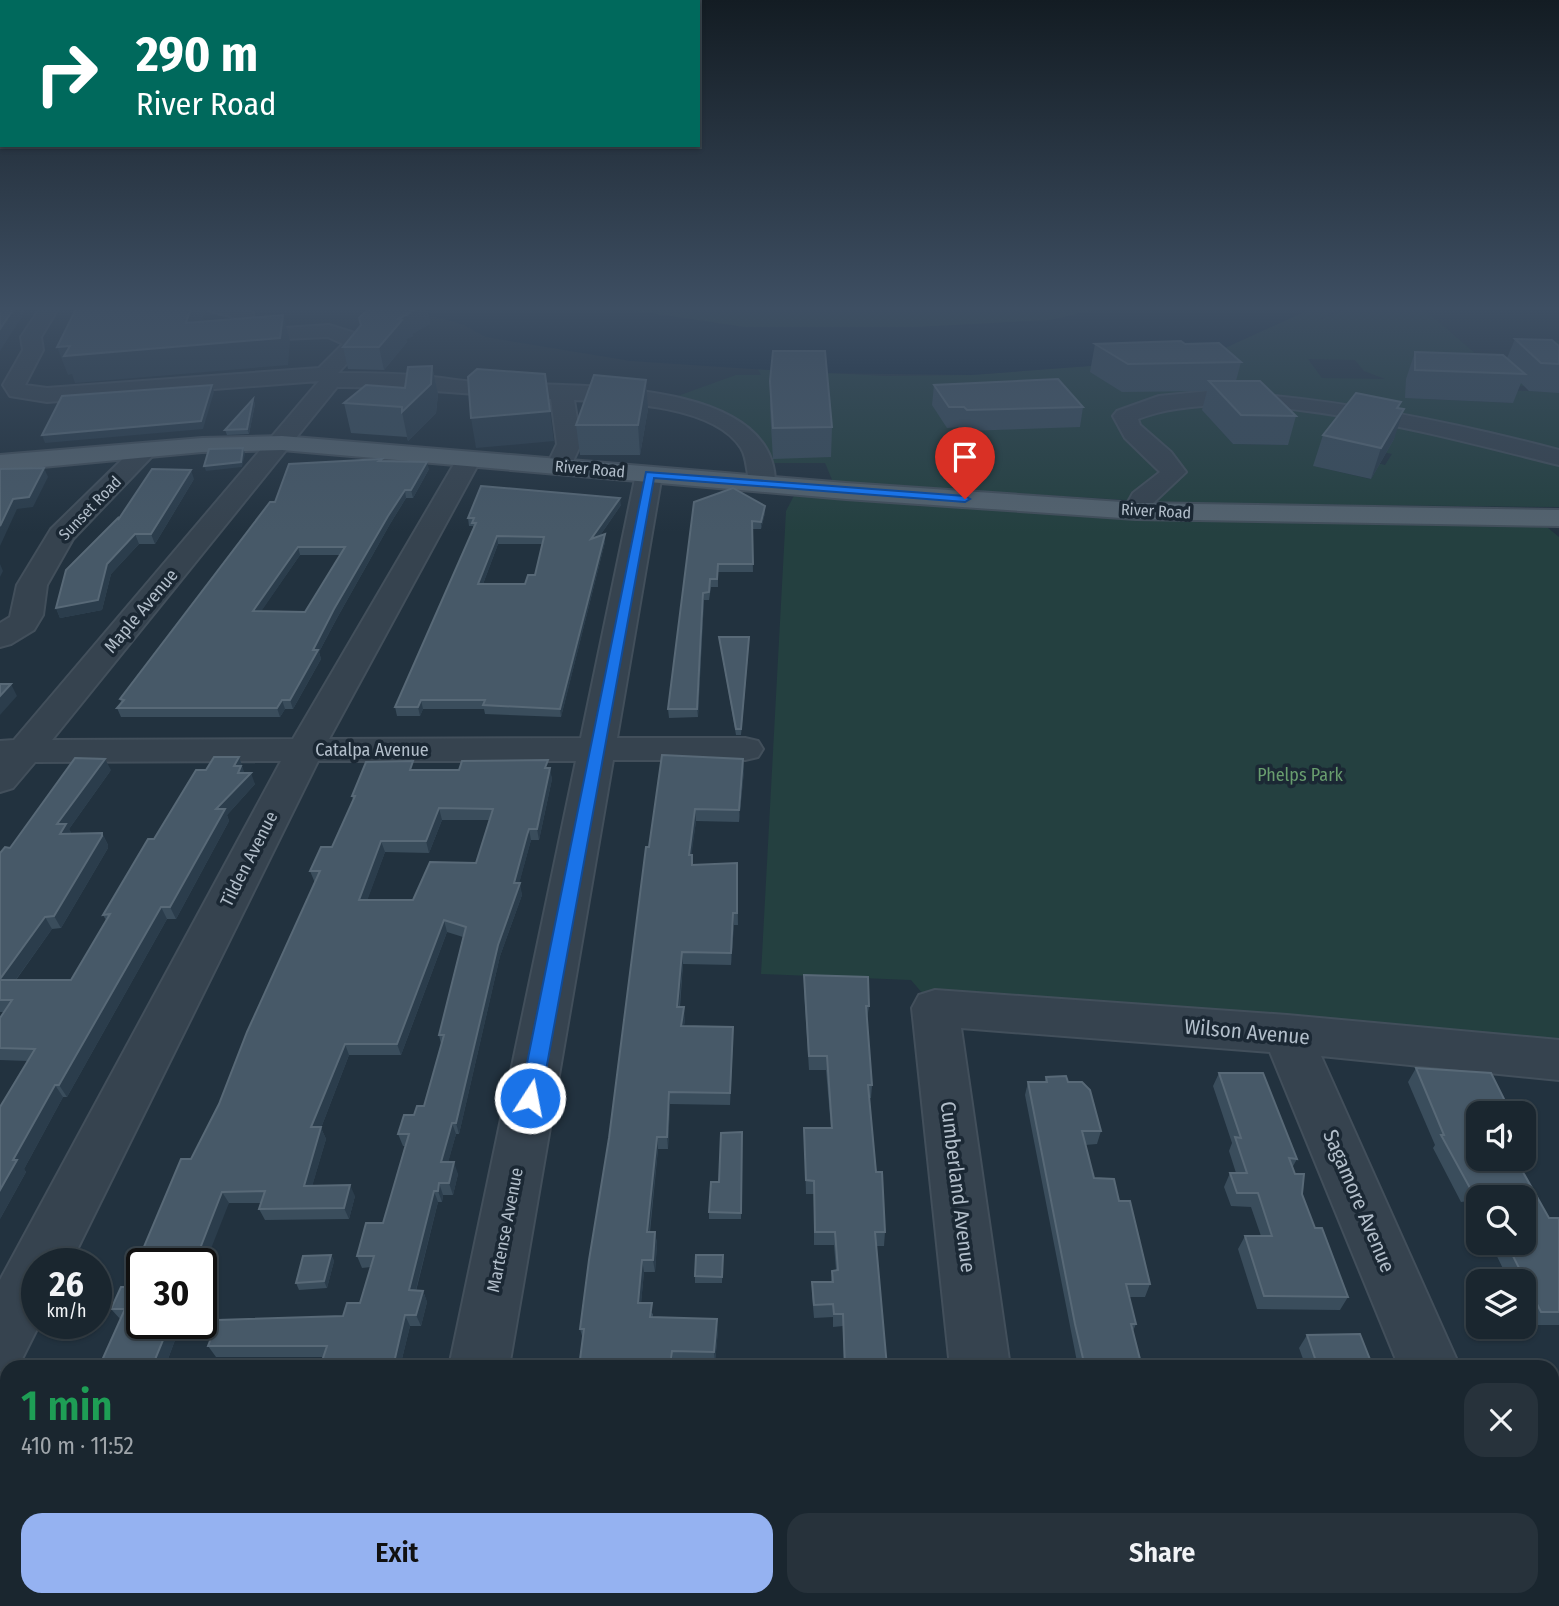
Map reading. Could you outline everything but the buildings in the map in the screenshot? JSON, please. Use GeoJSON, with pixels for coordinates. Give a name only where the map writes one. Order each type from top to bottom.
{"type":"FeatureCollection","features":[{"type":"Feature","properties":{"kind":"main road","name":"River Road"},"geometry":{"type":"LineString","coordinates":[[0,463],[146,450],[282,443],[1136,511],[1559,518]]}},
{"type":"Feature","properties":{"kind":"street"},"geometry":{"type":"LineString","coordinates":[[16,382],[14,385],[18,391],[29,395],[246,382]]}},
{"type":"Feature","properties":{"kind":"street","name":"Maple Avenue"},"geometry":{"type":"LineString","coordinates":[[0,780],[12,751],[282,443],[325,382]]}},
{"type":"Feature","properties":{"kind":"street"},"geometry":{"type":"LineString","coordinates":[[416,382],[670,403],[725,421],[738,429],[759,460],[763,470],[762,483]]}},
{"type":"Feature","properties":{"kind":"street"},"geometry":{"type":"LineString","coordinates":[[559,467],[569,444],[562,394]]}},
{"type":"Feature","properties":{"kind":"street"},"geometry":{"type":"LineString","coordinates":[[1136,511],[1144,495],[1168,479],[1172,471],[1167,458],[1143,443],[1126,422],[1125,416],[1135,409],[1169,401],[1242,400],[1374,415],[1559,458]]}},
{"type":"Feature","properties":{"kind":"street","name":"Sunset Road"},"geometry":{"type":"LineString","coordinates":[[0,637],[23,623],[32,585],[61,535],[146,450]]}},
{"type":"Feature","properties":{"kind":"street","name":"Tilden Avenue"},"geometry":{"type":"LineString","coordinates":[[48,1248],[305,750],[469,459]]}},
{"type":"Feature","properties":{"kind":"street","name":"Martense Avenue"},"geometry":{"type":"LineString","coordinates":[[480,1360],[649,474]]}},
{"type":"Feature","properties":{"kind":"street","name":"Catalpa Avenue"},"geometry":{"type":"LineString","coordinates":[[12,751],[745,749]]}},
{"type":"Feature","properties":{"kind":"street","name":"Wilson Avenue"},"geometry":{"type":"LineString","coordinates":[[935,1007],[1287,1034],[1559,1060]]}},
{"type":"Feature","properties":{"kind":"street","name":"Cumberland Avenue"},"geometry":{"type":"LineString","coordinates":[[935,1007],[979,1360]]}},
{"type":"Feature","properties":{"kind":"street","name":"Sagamore Avenue"},"geometry":{"type":"LineString","coordinates":[[1287,1034],[1427,1360]]}},
{"type":"Feature","properties":{"kind":"street"},"geometry":{"type":"LineString","coordinates":[[0,1340],[21,1300]]}},
{"type":"Feature","properties":{"kind":"green space"},"geometry":{"type":"Polygon","coordinates":[[[717,382],[1416,382],[1408,383],[1428,399],[1512,403],[1500,390],[1557,392],[1553,388],[1559,388],[1559,507],[1175,503],[833,482],[825,463],[760,463],[738,429],[725,421],[661,402],[717,382]],[[1241,410],[1214,411],[1217,415],[1208,416],[1233,444],[1287,445],[1256,413],[1241,410]],[[1346,422],[1314,466],[1370,479],[1375,472],[1368,470],[1373,462],[1385,465],[1392,454],[1378,451],[1383,443],[1390,444],[1393,439],[1386,437],[1390,431],[1346,422]]]}},
{"type":"Feature","properties":{"kind":"green space"},"geometry":{"type":"Polygon","coordinates":[[[1461,382],[1520,382],[1524,386],[1461,382]]]}},
{"type":"Feature","properties":{"kind":"green space","name":"Phelps Park"},"geometry":{"type":"Polygon","coordinates":[[[799,486],[1136,511],[1536,518],[1559,537],[1559,1060],[935,1008],[911,980],[761,974],[786,511],[799,486]]]}},
{"type":"Feature","properties":{"kind":"route"},"geometry":{"type":"LineString","coordinates":[[530,1098],[649,474],[965,499]]}}]}
